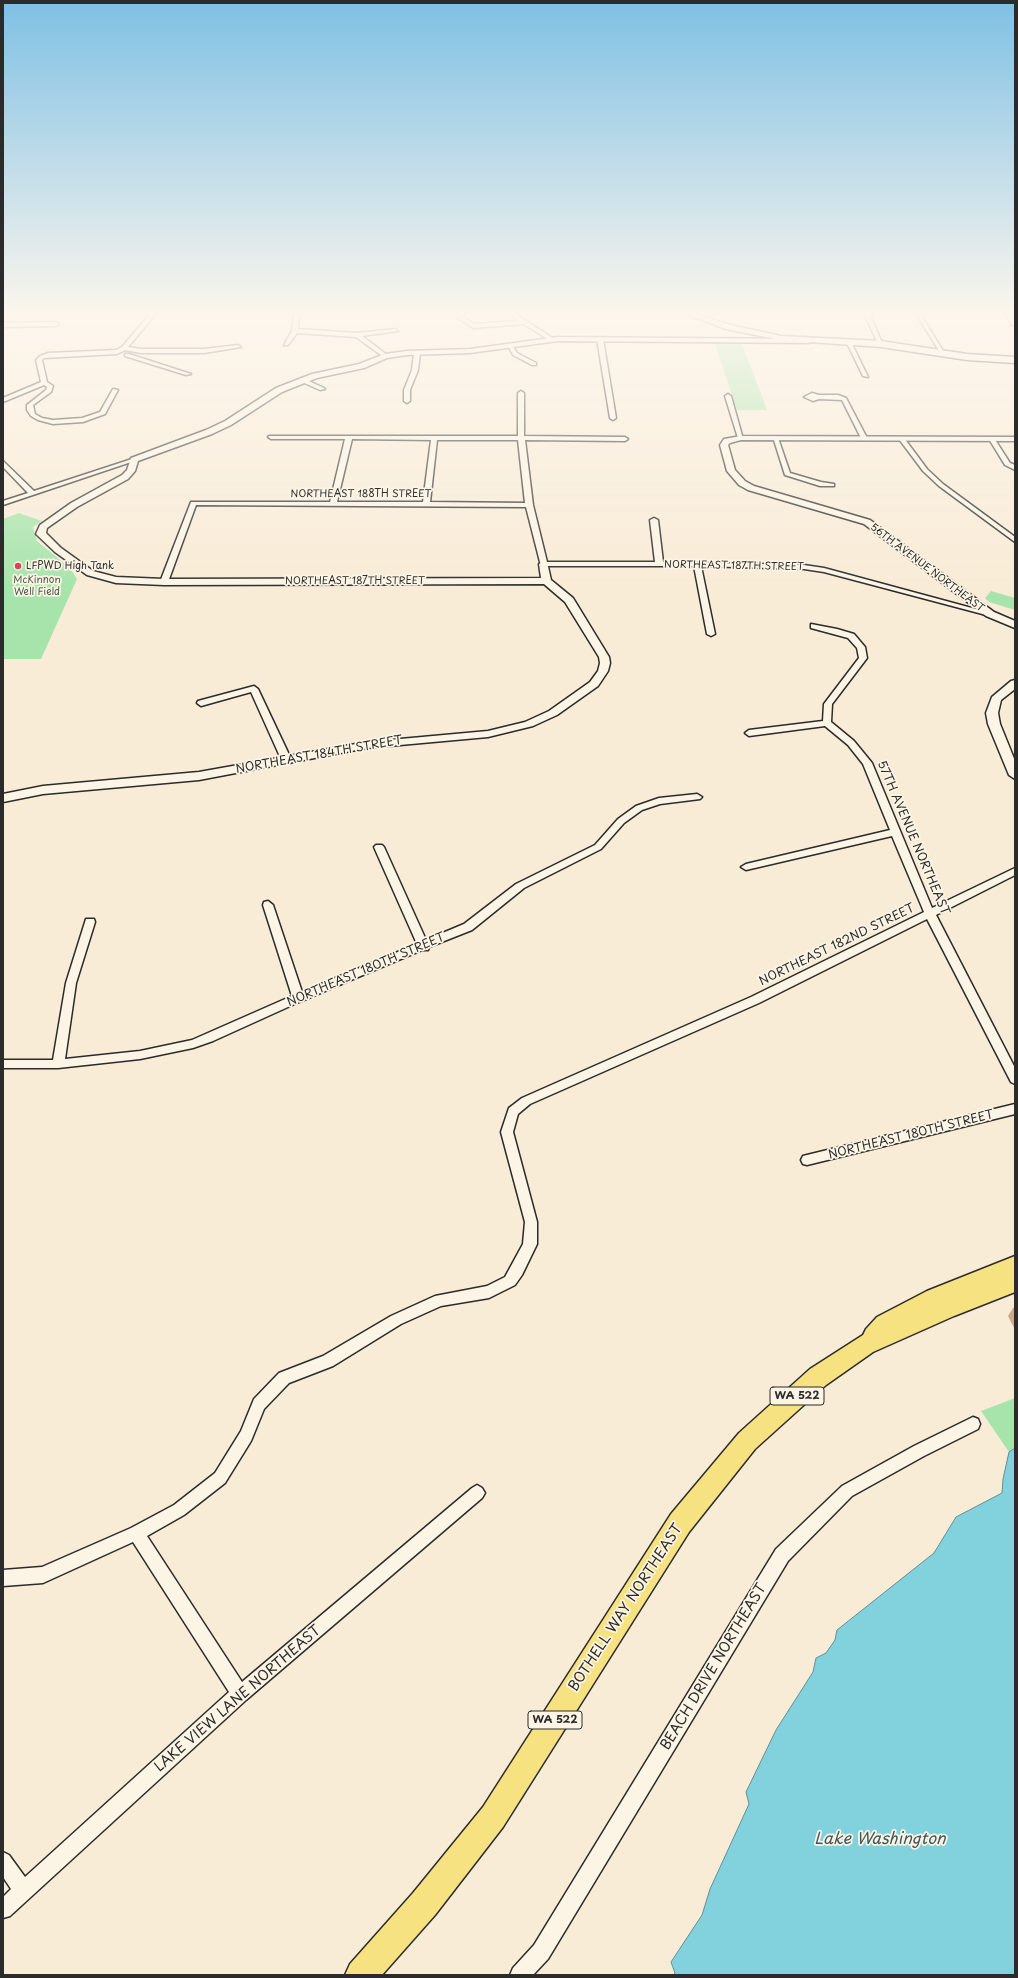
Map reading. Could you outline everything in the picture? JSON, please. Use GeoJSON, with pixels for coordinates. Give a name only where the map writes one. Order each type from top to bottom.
{"type":"FeatureCollection","features":[{"type":"Feature","properties":{"kind":"main road","name":"WA 522"},"geometry":{"type":"LineString","coordinates":[[866,1345],[885,1324],[929,1301],[1015,1266]]}},
{"type":"Feature","properties":{"kind":"main road","name":"WA 522"},"geometry":{"type":"LineString","coordinates":[[866,1345],[946,1309],[1015,1282]]}},
{"type":"Feature","properties":{"kind":"main road","name":"BOTHELL WAY NORTHEAST"},"geometry":{"type":"LineString","coordinates":[[361,1975],[424,1904],[493,1817],[680,1523],[747,1441],[818,1377],[866,1345]]}},
{"type":"Feature","properties":{"kind":"street"},"geometry":{"type":"LineString","coordinates":[[30,407],[33,415],[40,419],[53,422],[83,420],[103,413],[106,407]]}},
{"type":"Feature","properties":{"kind":"street"},"geometry":{"type":"LineString","coordinates":[[4,503],[134,460],[209,432],[228,423],[250,407]]}},
{"type":"Feature","properties":{"kind":"street"},"geometry":{"type":"LineString","coordinates":[[521,407],[521,438],[528,505],[544,564],[546,582]]}},
{"type":"Feature","properties":{"kind":"street"},"geometry":{"type":"LineString","coordinates":[[611,407],[613,418]]}},
{"type":"Feature","properties":{"kind":"street"},"geometry":{"type":"LineString","coordinates":[[732,407],[742,438],[1015,439]]}},
{"type":"Feature","properties":{"kind":"street"},"geometry":{"type":"LineString","coordinates":[[848,407],[864,438]]}},
{"type":"Feature","properties":{"kind":"street"},"geometry":{"type":"LineString","coordinates":[[271,437],[625,439]]}},
{"type":"Feature","properties":{"kind":"street"},"geometry":{"type":"LineString","coordinates":[[333,504],[349,437]]}},
{"type":"Feature","properties":{"kind":"street"},"geometry":{"type":"LineString","coordinates":[[426,504],[434,438]]}},
{"type":"Feature","properties":{"kind":"street","name":"56TH AVENUE NORTHEAST"},"geometry":{"type":"LineString","coordinates":[[742,438],[727,441],[724,445],[731,471],[742,484],[751,488],[867,522],[990,614]]}},
{"type":"Feature","properties":{"kind":"street"},"geometry":{"type":"LineString","coordinates":[[775,438],[787,474],[820,484],[832,485]]}},
{"type":"Feature","properties":{"kind":"street"},"geometry":{"type":"LineString","coordinates":[[902,439],[925,470],[941,485],[1015,540]]}},
{"type":"Feature","properties":{"kind":"street"},"geometry":{"type":"LineString","coordinates":[[992,439],[1007,464],[1015,468]]}},
{"type":"Feature","properties":{"kind":"street","name":"NORTHEAST 187TH STREET"},"geometry":{"type":"LineString","coordinates":[[134,460],[132,462],[134,467],[125,477],[74,505],[43,527],[41,534],[58,550],[90,573],[100,577],[116,580],[164,582],[546,582]]}},
{"type":"Feature","properties":{"kind":"street"},"geometry":{"type":"LineString","coordinates":[[3,464],[32,493]]}},
{"type":"Feature","properties":{"kind":"street","name":"NORTHEAST 188TH STREET"},"geometry":{"type":"LineString","coordinates":[[164,582],[193,503],[528,505]]}},
{"type":"Feature","properties":{"kind":"street"},"geometry":{"type":"LineString","coordinates":[[654,520],[659,564]]}},
{"type":"Feature","properties":{"kind":"street","name":"NORTHEAST 187TH STREET"},"geometry":{"type":"LineString","coordinates":[[544,564],[697,564],[804,567],[824,570],[990,614]]}},
{"type":"Feature","properties":{"kind":"street"},"geometry":{"type":"LineString","coordinates":[[697,564],[710,634]]}},
{"type":"Feature","properties":{"kind":"street","name":"NORTHEAST 184TH STREET"},"geometry":{"type":"LineString","coordinates":[[3,798],[43,790],[199,776],[287,761],[367,745],[488,734],[529,724],[553,713],[594,684],[603,671],[605,663],[604,657],[569,600],[546,582]]}},
{"type":"Feature","properties":{"kind":"street"},"geometry":{"type":"LineString","coordinates":[[990,614],[1015,625]]}},
{"type":"Feature","properties":{"kind":"street"},"geometry":{"type":"LineString","coordinates":[[749,733],[827,723],[828,704],[862,658],[861,647],[851,636],[814,626]]}},
{"type":"Feature","properties":{"kind":"street"},"geometry":{"type":"LineString","coordinates":[[1015,684],[996,699],[992,713],[994,724],[1015,775]]}},
{"type":"Feature","properties":{"kind":"street"},"geometry":{"type":"LineString","coordinates":[[201,703],[254,689],[287,761]]}},
{"type":"Feature","properties":{"kind":"street","name":"57TH AVENUE NORTHEAST"},"geometry":{"type":"LineString","coordinates":[[827,723],[851,743],[867,762],[930,914],[1015,1079]]}},
{"type":"Feature","properties":{"kind":"street","name":"NORTHEAST 180TH STREET"},"geometry":{"type":"LineString","coordinates":[[3,1064],[58,1064],[140,1055],[193,1044],[298,998],[424,947],[468,927],[520,886],[598,847],[621,821],[639,808],[659,801],[697,797]]}},
{"type":"Feature","properties":{"kind":"street"},"geometry":{"type":"LineString","coordinates":[[746,867],[895,832]]}},
{"type":"Feature","properties":{"kind":"street"},"geometry":{"type":"LineString","coordinates":[[379,847],[424,947]]}},
{"type":"Feature","properties":{"kind":"street","name":"NORTHEAST 182ND STREET"},"geometry":{"type":"LineString","coordinates":[[3,1578],[44,1574],[136,1533],[179,1510],[220,1478],[246,1436],[260,1404],[284,1378],[328,1362],[396,1320],[440,1300],[489,1292],[510,1281],[517,1271],[530,1244],[531,1222],[507,1132],[513,1111],[526,1101],[755,1000],[1015,871]]}},
{"type":"Feature","properties":{"kind":"street"},"geometry":{"type":"LineString","coordinates":[[268,905],[298,998]]}},
{"type":"Feature","properties":{"kind":"street"},"geometry":{"type":"LineString","coordinates":[[58,1064],[71,983],[90,922]]}},
{"type":"Feature","properties":{"kind":"street","name":"NORTHEAST 180TH STREET"},"geometry":{"type":"LineString","coordinates":[[807,1160],[1015,1109]]}},
{"type":"Feature","properties":{"kind":"street","name":"BEACH DRIVE NORTHEAST"},"geometry":{"type":"LineString","coordinates":[[520,1975],[541,1952],[782,1555],[847,1491],[919,1451],[973,1424]]}},
{"type":"Feature","properties":{"kind":"street","name":"LAKE VIEW LANE NORTHEAST"},"geometry":{"type":"LineString","coordinates":[[3,1909],[240,1694],[476,1493]]}},
{"type":"Feature","properties":{"kind":"street"},"geometry":{"type":"LineString","coordinates":[[136,1533],[240,1694]]}},
{"type":"Feature","properties":{"kind":"street"},"geometry":{"type":"LineString","coordinates":[[3,1861],[23,1891]]}},
{"type":"Feature","properties":{"kind":"green space"},"geometry":{"type":"Polygon","coordinates":[[[736,407],[766,407],[767,410],[737,410],[736,407]]]}},
{"type":"Feature","properties":{"kind":"green space","name":"McKinnon Well Field"},"geometry":{"type":"Polygon","coordinates":[[[19,513],[42,521],[33,527],[37,541],[70,568],[77,579],[41,659],[3,659],[3,519],[19,513]]]}},
{"type":"Feature","properties":{"kind":"green space"},"geometry":{"type":"Polygon","coordinates":[[[991,591],[1015,598],[1015,610],[989,602],[985,598],[991,591]]]}},
{"type":"Feature","properties":{"kind":"green space"},"geometry":{"type":"Polygon","coordinates":[[[1015,1398],[1015,1448],[1009,1452],[981,1411],[1015,1398]]]}},
{"type":"Feature","properties":{"kind":"water","name":"Lake Washington"},"geometry":{"type":"Polygon","coordinates":[[[1015,1448],[1015,1975],[673,1975],[675,1973],[671,1962],[702,1915],[710,1889],[749,1804],[746,1792],[776,1730],[813,1672],[816,1658],[826,1653],[835,1640],[837,1630],[934,1553],[956,1517],[1002,1493],[1003,1479],[1009,1452],[1015,1448]]]}},
{"type":"Feature","properties":{"kind":"place","name":"LFPWD High Tank"},"geometry":{"type":"Point","coordinates":[18,566]}}]}
